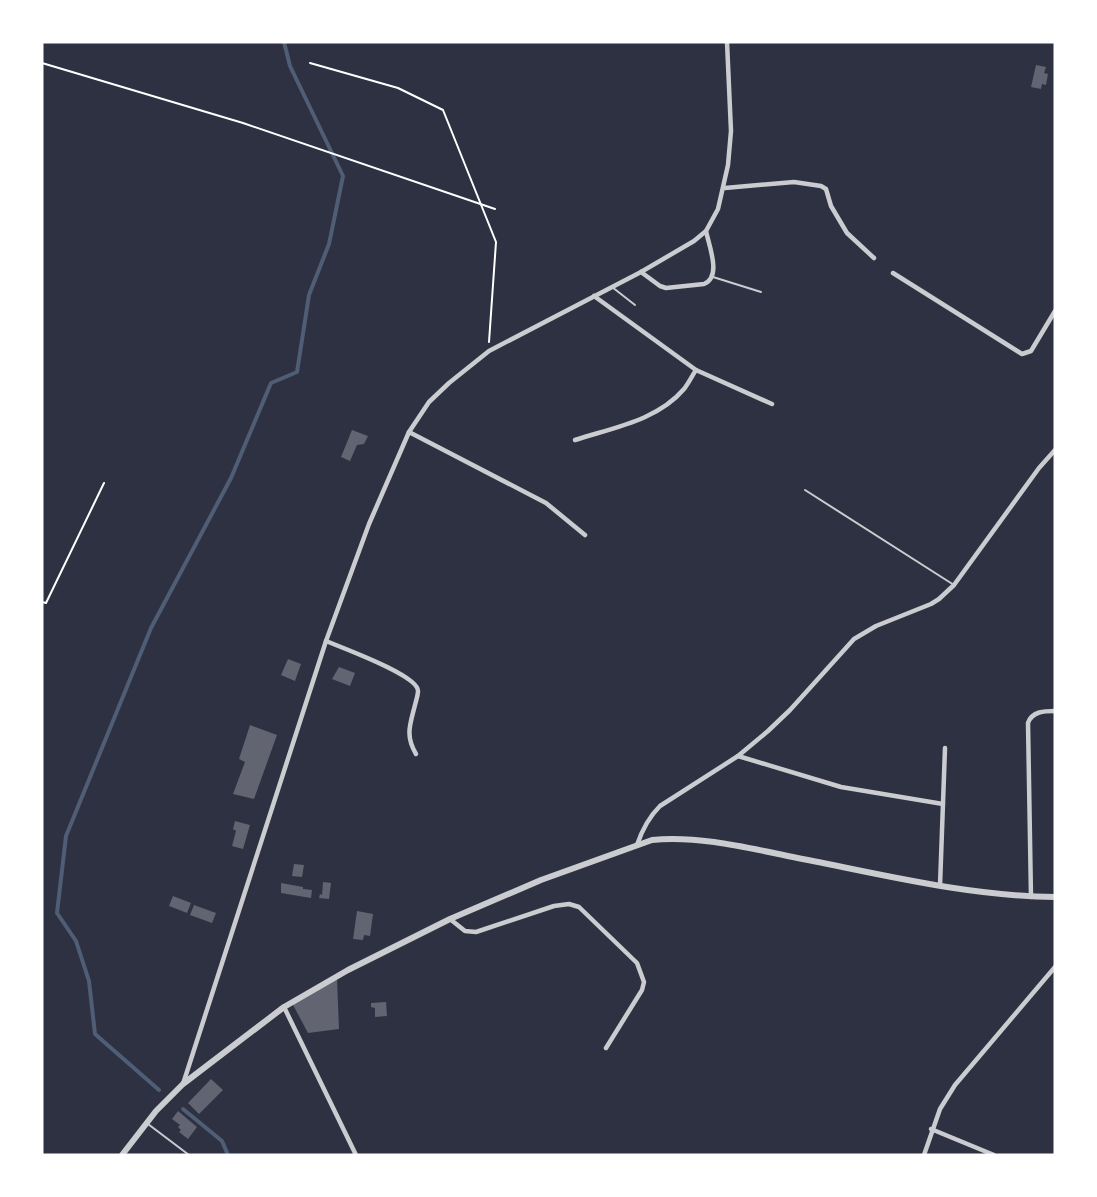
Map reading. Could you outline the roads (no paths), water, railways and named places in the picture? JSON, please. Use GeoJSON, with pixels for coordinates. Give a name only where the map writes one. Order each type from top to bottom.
{"type":"FeatureCollection","features":[{"type":"Feature","properties":{"kind":"street"},"geometry":{"type":"LineString","coordinates":[[183,1084],[326,642],[369,524],[409,432],[429,402],[489,351],[641,272],[694,241],[706,231],[718,208],[724,188],[731,131],[727,42]]}},
{"type":"Feature","properties":{"kind":"street"},"geometry":{"type":"LineString","coordinates":[[724,188],[794,182],[821,186],[826,189],[831,206],[847,233],[874,258]]}},
{"type":"Feature","properties":{"kind":"street"},"geometry":{"type":"LineString","coordinates":[[641,272],[666,288],[710,282],[714,277],[706,231]]}},
{"type":"Feature","properties":{"kind":"street"},"geometry":{"type":"LineString","coordinates":[[893,273],[1022,354],[1031,351],[1055,311]]}},
{"type":"Feature","properties":{"kind":"street"},"geometry":{"type":"LineString","coordinates":[[594,296],[696,370],[772,404]]}},
{"type":"Feature","properties":{"kind":"street"},"geometry":{"type":"LineString","coordinates":[[574,440],[646,417],[683,390],[696,370]]}},
{"type":"Feature","properties":{"kind":"street"},"geometry":{"type":"LineString","coordinates":[[409,432],[546,503],[585,535]]}},
{"type":"Feature","properties":{"kind":"street"},"geometry":{"type":"LineString","coordinates":[[637,845],[653,813],[660,806],[738,756],[790,710],[854,639],[876,626],[931,604],[954,585],[1039,468],[1055,450]]}},
{"type":"Feature","properties":{"kind":"street"},"geometry":{"type":"LineString","coordinates":[[326,642],[402,675],[416,685],[418,692],[409,732],[416,754]]}},
{"type":"Feature","properties":{"kind":"street"},"geometry":{"type":"LineString","coordinates":[[1030,897],[1029,718],[1038,713],[1055,711]]}},
{"type":"Feature","properties":{"kind":"street"},"geometry":{"type":"LineString","coordinates":[[940,886],[945,748]]}},
{"type":"Feature","properties":{"kind":"street"},"geometry":{"type":"LineString","coordinates":[[738,756],[842,787],[943,804]]}},
{"type":"Feature","properties":{"kind":"street"},"geometry":{"type":"LineString","coordinates":[[122,1155],[147,1123],[183,1084],[284,1007],[348,970],[450,919],[542,880],[637,845],[666,838],[704,842],[760,850],[984,894],[1055,897]]}},
{"type":"Feature","properties":{"kind":"street"},"geometry":{"type":"LineString","coordinates":[[450,919],[465,931],[476,932],[554,906],[569,904],[579,907],[637,963],[644,982],[642,990],[606,1048]]}},
{"type":"Feature","properties":{"kind":"street"},"geometry":{"type":"LineString","coordinates":[[924,1155],[940,1108],[960,1078],[1055,967]]}},
{"type":"Feature","properties":{"kind":"street"},"geometry":{"type":"LineString","coordinates":[[284,1007],[356,1155]]}},
{"type":"Feature","properties":{"kind":"street"},"geometry":{"type":"LineString","coordinates":[[931,1129],[994,1155]]}},
{"type":"Feature","properties":{"kind":"lane"},"geometry":{"type":"LineString","coordinates":[[714,277],[761,292]]}},
{"type":"Feature","properties":{"kind":"lane"},"geometry":{"type":"LineString","coordinates":[[612,287],[635,305]]}},
{"type":"Feature","properties":{"kind":"lane"},"geometry":{"type":"LineString","coordinates":[[805,490],[954,585]]}},
{"type":"Feature","properties":{"kind":"lane"},"geometry":{"type":"LineString","coordinates":[[147,1123],[189,1155]]}},
{"type":"Feature","properties":{"kind":"waterway"},"geometry":{"type":"LineString","coordinates":[[159,1090],[95,1034],[89,981],[76,941],[57,913],[66,836],[151,628],[231,478],[271,383],[297,372],[309,295],[329,244],[343,176],[290,66],[284,42]]}},
{"type":"Feature","properties":{"kind":"waterway"},"geometry":{"type":"LineString","coordinates":[[183,1109],[222,1141],[228,1155]]}}]}
